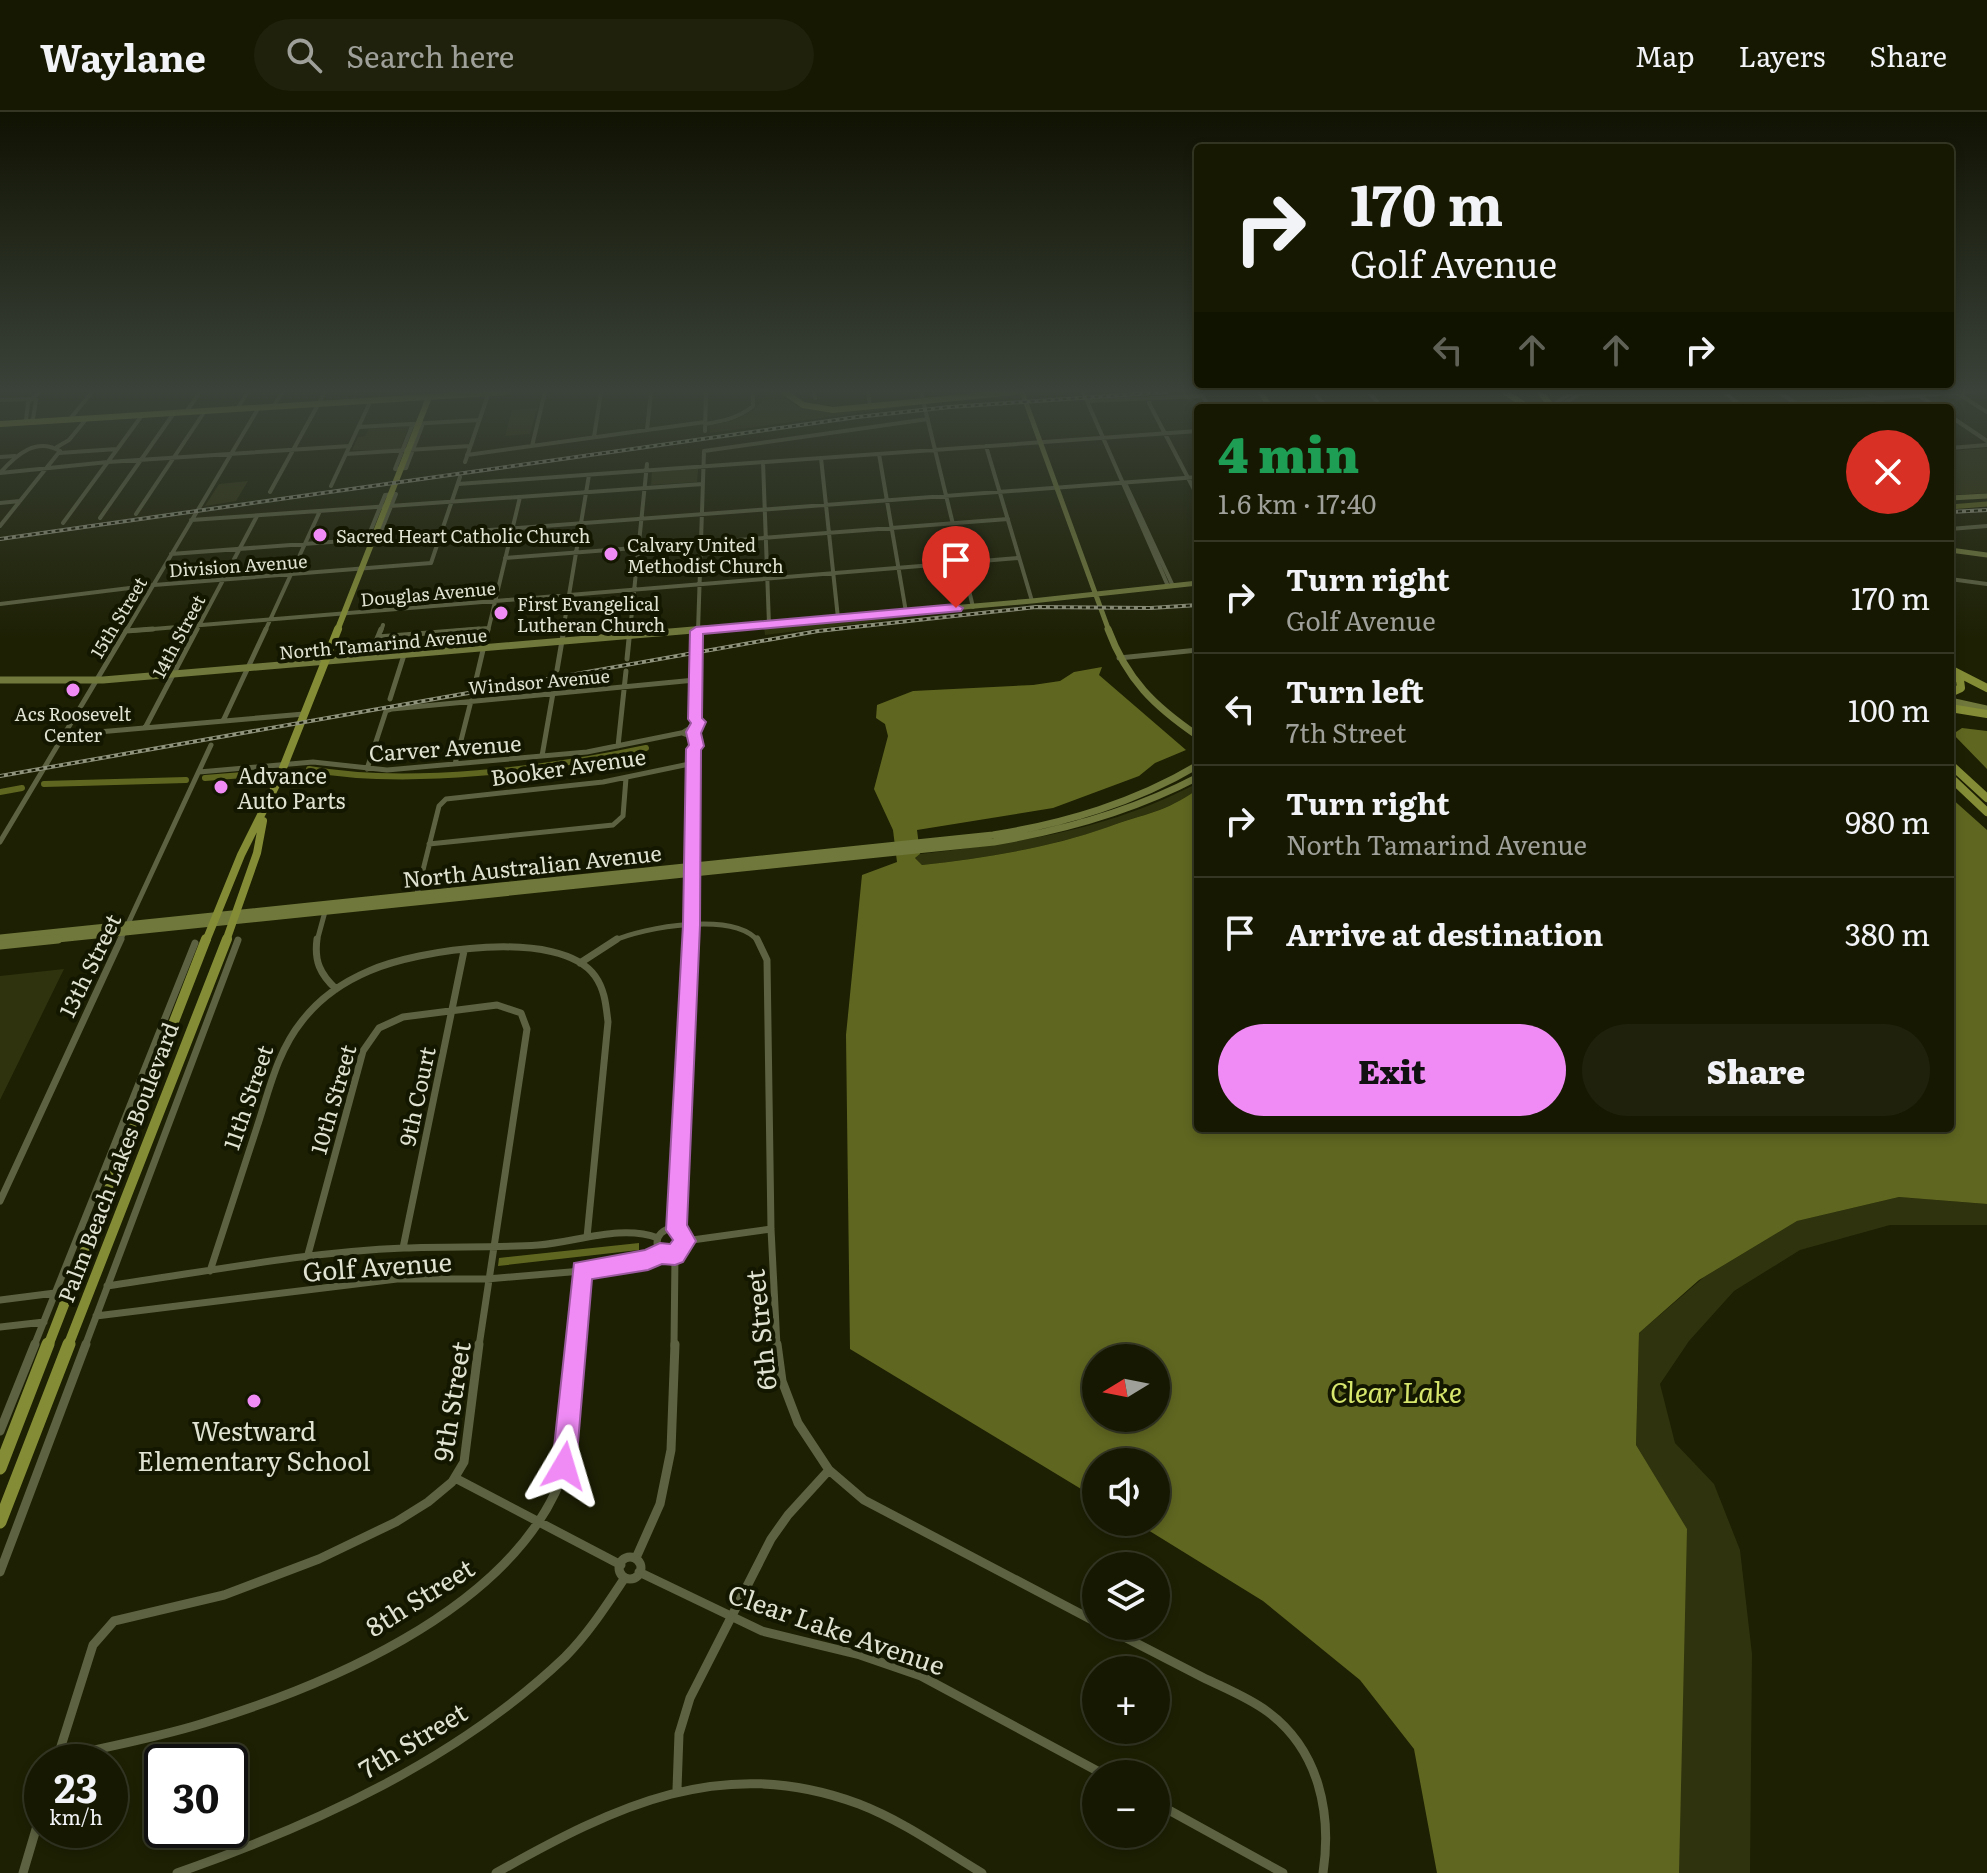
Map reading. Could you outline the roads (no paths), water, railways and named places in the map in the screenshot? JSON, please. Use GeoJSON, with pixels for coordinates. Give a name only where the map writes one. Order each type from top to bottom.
{"type":"FeatureCollection","features":[{"type":"Feature","properties":{"kind":"main road","name":"Palm Beach Lakes Boulevard"},"geometry":{"type":"LineString","coordinates":[[0,1468],[150,1089],[184,983],[241,855],[264,814],[398,474]]}},
{"type":"Feature","properties":{"kind":"main road"},"geometry":{"type":"LineString","coordinates":[[1954,673],[1987,688]]}},
{"type":"Feature","properties":{"kind":"main road"},"geometry":{"type":"LineString","coordinates":[[1954,676],[1962,686],[1954,694]]}},
{"type":"Feature","properties":{"kind":"main road"},"geometry":{"type":"LineString","coordinates":[[1954,708],[1987,708]]}},
{"type":"Feature","properties":{"kind":"main road"},"geometry":{"type":"LineString","coordinates":[[1954,768],[1987,798]]}},
{"type":"Feature","properties":{"kind":"main road"},"geometry":{"type":"LineString","coordinates":[[1954,781],[1987,812]]}},
{"type":"Feature","properties":{"kind":"main road","name":"Palm Beach Lakes Boulevard"},"geometry":{"type":"LineString","coordinates":[[0,1522],[235,916],[257,853],[264,814]]}},
{"type":"Feature","properties":{"kind":"main road"},"geometry":{"type":"LineString","coordinates":[[150,1089],[167,1087]]}},
{"type":"Feature","properties":{"kind":"street"},"geometry":{"type":"LineString","coordinates":[[0,526],[42,474]]}},
{"type":"Feature","properties":{"kind":"street"},"geometry":{"type":"LineString","coordinates":[[63,523],[99,474]]}},
{"type":"Feature","properties":{"kind":"street"},"geometry":{"type":"LineString","coordinates":[[100,518],[131,474]]}},
{"type":"Feature","properties":{"kind":"street"},"geometry":{"type":"LineString","coordinates":[[136,514],[163,474]]}},
{"type":"Feature","properties":{"kind":"street","name":"15th Street"},"geometry":{"type":"LineString","coordinates":[[0,842],[219,474]]}},
{"type":"Feature","properties":{"kind":"street"},"geometry":{"type":"LineString","coordinates":[[270,492],[279,474]]}},
{"type":"Feature","properties":{"kind":"street"},"geometry":{"type":"LineString","coordinates":[[331,486],[337,474]]}},
{"type":"Feature","properties":{"kind":"street"},"geometry":{"type":"LineString","coordinates":[[458,484],[596,474]]}},
{"type":"Feature","properties":{"kind":"street"},"geometry":{"type":"LineString","coordinates":[[627,659],[646,474]]}},
{"type":"Feature","properties":{"kind":"street"},"geometry":{"type":"LineString","coordinates":[[682,733],[690,728],[695,719],[703,474]]}},
{"type":"Feature","properties":{"kind":"street"},"geometry":{"type":"LineString","coordinates":[[763,474],[769,624]]}},
{"type":"Feature","properties":{"kind":"street"},"geometry":{"type":"LineString","coordinates":[[823,474],[838,618]]}},
{"type":"Feature","properties":{"kind":"street"},"geometry":{"type":"LineString","coordinates":[[882,474],[906,612]]}},
{"type":"Feature","properties":{"kind":"street"},"geometry":{"type":"LineString","coordinates":[[942,474],[973,607]]}},
{"type":"Feature","properties":{"kind":"street"},"geometry":{"type":"LineString","coordinates":[[994,474],[1032,601]]}},
{"type":"Feature","properties":{"kind":"street"},"geometry":{"type":"LineString","coordinates":[[1050,474],[1119,658],[1154,703],[1194,733]]}},
{"type":"Feature","properties":{"kind":"street"},"geometry":{"type":"LineString","coordinates":[[1121,474],[1171,587],[1194,585]]}},
{"type":"Feature","properties":{"kind":"street"},"geometry":{"type":"LineString","coordinates":[[1186,474],[1194,489]]}},
{"type":"Feature","properties":{"kind":"street"},"geometry":{"type":"LineString","coordinates":[[557,670],[589,475]]}},
{"type":"Feature","properties":{"kind":"street"},"geometry":{"type":"LineString","coordinates":[[443,531],[460,477]]}},
{"type":"Feature","properties":{"kind":"street"},"geometry":{"type":"LineString","coordinates":[[171,554],[443,531],[581,524],[1194,477]]}},
{"type":"Feature","properties":{"kind":"street"},"geometry":{"type":"LineString","coordinates":[[191,520],[703,484]]}},
{"type":"Feature","properties":{"kind":"street"},"geometry":{"type":"LineString","coordinates":[[396,494],[379,536],[372,539],[368,537],[385,495],[396,494]]}},
{"type":"Feature","properties":{"kind":"street"},"geometry":{"type":"LineString","coordinates":[[1954,498],[1987,496]]}},
{"type":"Feature","properties":{"kind":"street"},"geometry":{"type":"LineString","coordinates":[[475,684],[520,497]]}},
{"type":"Feature","properties":{"kind":"street"},"geometry":{"type":"LineString","coordinates":[[0,503],[20,501]]}},
{"type":"Feature","properties":{"kind":"street"},"geometry":{"type":"LineString","coordinates":[[223,721],[320,511]]}},
{"type":"Feature","properties":{"kind":"street","name":"14th Street"},"geometry":{"type":"LineString","coordinates":[[145,728],[257,516]]}},
{"type":"Feature","properties":{"kind":"street"},"geometry":{"type":"LineString","coordinates":[[505,558],[1008,519]]}},
{"type":"Feature","properties":{"kind":"street"},"geometry":{"type":"LineString","coordinates":[[1954,529],[1985,528]]}},
{"type":"Feature","properties":{"kind":"street","name":"Division Avenue"},"geometry":{"type":"LineString","coordinates":[[0,604],[154,585],[431,563],[443,531]]}},
{"type":"Feature","properties":{"kind":"street"},"geometry":{"type":"LineString","coordinates":[[1954,551],[1987,555]]}},
{"type":"Feature","properties":{"kind":"street","name":"Douglas Avenue"},"geometry":{"type":"LineString","coordinates":[[126,631],[1019,558]]}},
{"type":"Feature","properties":{"kind":"street"},"geometry":{"type":"LineString","coordinates":[[1954,580],[1987,584]]}},
{"type":"Feature","properties":{"kind":"street","name":"North Tamarind Avenue"},"geometry":{"type":"LineString","coordinates":[[0,680],[96,681],[630,637],[1194,585]]}},
{"type":"Feature","properties":{"kind":"street"},"geometry":{"type":"LineString","coordinates":[[374,646],[383,625]]}},
{"type":"Feature","properties":{"kind":"street"},"geometry":{"type":"LineString","coordinates":[[378,637],[488,628]]}},
{"type":"Feature","properties":{"kind":"street"},"geometry":{"type":"LineString","coordinates":[[1119,658],[1194,650]]}},
{"type":"Feature","properties":{"kind":"street"},"geometry":{"type":"LineString","coordinates":[[390,699],[404,655]]}},
{"type":"Feature","properties":{"kind":"street"},"geometry":{"type":"LineString","coordinates":[[618,746],[626,671]]}},
{"type":"Feature","properties":{"kind":"street","name":"Windsor Avenue"},"geometry":{"type":"LineString","coordinates":[[367,769],[386,711],[695,680]]}},
{"type":"Feature","properties":{"kind":"street"},"geometry":{"type":"LineString","coordinates":[[542,756],[553,693]]}},
{"type":"Feature","properties":{"kind":"street"},"geometry":{"type":"LineString","coordinates":[[1954,697],[1987,708]]}},
{"type":"Feature","properties":{"kind":"street"},"geometry":{"type":"LineString","coordinates":[[455,764],[471,701]]}},
{"type":"Feature","properties":{"kind":"street"},"geometry":{"type":"LineString","coordinates":[[64,735],[304,714]]}},
{"type":"Feature","properties":{"kind":"street"},"geometry":{"type":"LineString","coordinates":[[693,749],[697,746],[693,732],[698,729],[695,719]]}},
{"type":"Feature","properties":{"kind":"street","name":"Carver Avenue"},"geometry":{"type":"LineString","coordinates":[[199,772],[320,762],[367,769],[455,764],[618,746],[693,732]]}},
{"type":"Feature","properties":{"kind":"street"},"geometry":{"type":"LineString","coordinates":[[676,1230],[692,925],[694,763],[690,736],[682,733]]}},
{"type":"Feature","properties":{"kind":"street","name":"13th Street"},"geometry":{"type":"LineString","coordinates":[[0,1201],[211,745]]}},
{"type":"Feature","properties":{"kind":"street","name":"Booker Avenue"},"geometry":{"type":"LineString","coordinates":[[429,844],[439,806],[446,799],[626,778],[694,763]]}},
{"type":"Feature","properties":{"kind":"street","name":"North Australian Avenue"},"geometry":{"type":"LineString","coordinates":[[992,839],[1107,809],[1163,785],[1194,767]]}},
{"type":"Feature","properties":{"kind":"street"},"geometry":{"type":"LineString","coordinates":[[416,898],[429,844],[613,825],[623,816],[626,778]]}},
{"type":"Feature","properties":{"kind":"street","name":"North Australian Avenue"},"geometry":{"type":"LineString","coordinates":[[0,938],[326,908],[1042,834],[1109,816],[1194,779]]}},
{"type":"Feature","properties":{"kind":"street"},"geometry":{"type":"LineString","coordinates":[[326,908],[315,957],[319,971],[336,989]]}},
{"type":"Feature","properties":{"kind":"street","name":"North Australian Avenue"},"geometry":{"type":"LineString","coordinates":[[0,945],[123,932],[215,918]]}},
{"type":"Feature","properties":{"kind":"street","name":"6th Street"},"geometry":{"type":"LineString","coordinates":[[580,963],[606,944],[626,936],[692,925],[721,923],[745,930],[757,938],[767,957],[771,1229],[777,1344],[782,1381],[798,1423],[829,1470],[854,1493],[884,1513],[1082,1615]]}},
{"type":"Feature","properties":{"kind":"street"},"geometry":{"type":"LineString","coordinates":[[0,1572],[238,940]]}},
{"type":"Feature","properties":{"kind":"street"},"geometry":{"type":"LineString","coordinates":[[0,1431],[88,1210],[184,983],[195,943]]}},
{"type":"Feature","properties":{"kind":"street"},"geometry":{"type":"LineString","coordinates":[[464,951],[525,946],[556,951],[580,963],[599,983],[608,1011],[587,1237]]}},
{"type":"Feature","properties":{"kind":"street","name":"11th Street"},"geometry":{"type":"LineString","coordinates":[[210,1271],[284,1048],[309,1013],[336,989],[371,970],[396,961],[464,951]]}},
{"type":"Feature","properties":{"kind":"street","name":"9th Court"},"geometry":{"type":"LineString","coordinates":[[403,1248],[464,951]]}},
{"type":"Feature","properties":{"kind":"street","name":"9th Street"},"geometry":{"type":"LineString","coordinates":[[62,1744],[93,1645],[100,1632],[119,1618],[222,1595],[323,1558],[413,1511],[449,1488],[457,1479],[464,1462],[487,1279],[527,1025],[521,1013],[506,1006],[452,1010]]}},
{"type":"Feature","properties":{"kind":"street","name":"10th Street"},"geometry":{"type":"LineString","coordinates":[[307,1258],[366,1042],[379,1028],[398,1018],[452,1010]]}},
{"type":"Feature","properties":{"kind":"street"},"geometry":{"type":"LineString","coordinates":[[182,1048],[197,1046]]}},
{"type":"Feature","properties":{"kind":"street"},"geometry":{"type":"LineString","coordinates":[[121,1206],[137,1204]]}},
{"type":"Feature","properties":{"kind":"street"},"geometry":{"type":"LineString","coordinates":[[88,1210],[103,1208]]}},
{"type":"Feature","properties":{"kind":"street"},"geometry":{"type":"LineString","coordinates":[[636,1558],[660,1504],[671,1450],[675,1255],[685,1241],[771,1229]]}},
{"type":"Feature","properties":{"kind":"street"},"geometry":{"type":"LineString","coordinates":[[675,1255],[660,1254],[656,1247],[658,1238],[664,1232],[676,1230],[683,1234],[685,1241]]}},
{"type":"Feature","properties":{"kind":"street","name":"Golf Avenue"},"geometry":{"type":"LineString","coordinates":[[107,1286],[403,1248],[493,1248],[552,1244],[639,1231],[658,1238]]}},
{"type":"Feature","properties":{"kind":"street","name":"Golf Avenue"},"geometry":{"type":"LineString","coordinates":[[96,1316],[397,1279],[487,1279],[582,1271],[648,1260],[660,1254]]}},
{"type":"Feature","properties":{"kind":"street","name":"8th Street"},"geometry":{"type":"LineString","coordinates":[[125,1744],[208,1722],[341,1668],[464,1598],[512,1558],[539,1523],[556,1492],[566,1453],[582,1271]]}},
{"type":"Feature","properties":{"kind":"street"},"geometry":{"type":"LineString","coordinates":[[0,1300],[55,1293]]}},
{"type":"Feature","properties":{"kind":"street"},"geometry":{"type":"LineString","coordinates":[[0,1327],[44,1322]]}},
{"type":"Feature","properties":{"kind":"street"},"geometry":{"type":"LineString","coordinates":[[677,1789],[677,1753],[684,1715],[730,1617],[771,1539],[797,1504],[829,1470]]}},
{"type":"Feature","properties":{"kind":"street"},"geometry":{"type":"LineString","coordinates":[[457,1479],[621,1565]]}},
{"type":"Feature","properties":{"kind":"street"},"geometry":{"type":"LineString","coordinates":[[628,1558],[636,1558],[640,1562],[639,1572],[634,1578],[624,1579],[620,1575],[621,1565],[628,1558]]}},
{"type":"Feature","properties":{"kind":"street","name":"Clear Lake Avenue"},"geometry":{"type":"LineString","coordinates":[[639,1572],[730,1617],[784,1638],[860,1655],[921,1676],[1082,1763]]}},
{"type":"Feature","properties":{"kind":"street","name":"7th Street"},"geometry":{"type":"LineString","coordinates":[[177,1873],[257,1844],[357,1797],[485,1720],[526,1691],[565,1657],[624,1579]]}},
{"type":"Feature","properties":{"kind":"street"},"geometry":{"type":"LineString","coordinates":[[1130,1640],[1254,1704],[1282,1724],[1293,1737],[1312,1768],[1324,1804],[1327,1842],[1323,1873]]}},
{"type":"Feature","properties":{"kind":"street"},"geometry":{"type":"LineString","coordinates":[[496,1873],[593,1818],[677,1789],[745,1782],[789,1785],[832,1794],[887,1817],[982,1873]]}},
{"type":"Feature","properties":{"kind":"street"},"geometry":{"type":"LineString","coordinates":[[1170,1811],[1283,1873]]}},
{"type":"Feature","properties":{"kind":"street"},"geometry":{"type":"LineString","coordinates":[[23,1873],[30,1848]]}},
{"type":"Feature","properties":{"kind":"water","name":"Clear Lake"},"geometry":{"type":"Polygon","coordinates":[[[1102,667],[1099,675],[1186,750],[1155,763],[1139,776],[1053,808],[917,830],[920,854],[915,858],[922,865],[1063,841],[1154,812],[1194,791],[1194,1132],[1954,1132],[1954,801],[1987,830],[1987,1204],[1899,1197],[1797,1221],[1699,1280],[1639,1333],[1636,1445],[1687,1529],[1679,1873],[1437,1873],[1414,1749],[1360,1680],[1263,1601],[1158,1536],[1170,1536],[1170,1448],[1082,1448],[1082,1490],[850,1349],[846,1035],[862,875],[897,862],[893,830],[874,789],[888,736],[885,724],[876,718],[877,705],[913,691],[1060,681],[1074,672],[1102,667]]]}},
{"type":"Feature","properties":{"kind":"water"},"geometry":{"type":"Polygon","coordinates":[[[1962,728],[1987,731],[1987,769],[1954,735],[1962,728]]]}},
{"type":"Feature","properties":{"kind":"water"},"geometry":{"type":"Polygon","coordinates":[[[639,1243],[639,1250],[498,1266],[499,1258],[639,1243]]]}},
{"type":"Feature","properties":{"kind":"waterway"},"geometry":{"type":"LineString","coordinates":[[1954,507],[1987,504]]}},
{"type":"Feature","properties":{"kind":"waterway"},"geometry":{"type":"LineString","coordinates":[[309,769],[348,774],[433,776],[522,769],[646,748]]}},
{"type":"Feature","properties":{"kind":"waterway"},"geometry":{"type":"LineString","coordinates":[[205,778],[243,775]]}},
{"type":"Feature","properties":{"kind":"waterway"},"geometry":{"type":"LineString","coordinates":[[44,784],[186,780]]}},
{"type":"Feature","properties":{"kind":"waterway"},"geometry":{"type":"LineString","coordinates":[[0,792],[22,788]]}},
{"type":"Feature","properties":{"kind":"railway"},"geometry":{"type":"LineString","coordinates":[[0,539],[455,474]]}},
{"type":"Feature","properties":{"kind":"railway"},"geometry":{"type":"LineString","coordinates":[[1954,512],[1987,510]]}},
{"type":"Feature","properties":{"kind":"railway"},"geometry":{"type":"LineString","coordinates":[[0,776],[818,631],[1036,607],[1194,605]]}},
{"type":"Feature","properties":{"kind":"place","name":"Sacred Heart Catholic Church"},"geometry":{"type":"Point","coordinates":[320,535]}},
{"type":"Feature","properties":{"kind":"place","name":"Calvary United Methodist Church"},"geometry":{"type":"Point","coordinates":[611,554]}},
{"type":"Feature","properties":{"kind":"place","name":"First Evangelical Lutheran Church"},"geometry":{"type":"Point","coordinates":[501,613]}},
{"type":"Feature","properties":{"kind":"place","name":"Acs Roosevelt Center"},"geometry":{"type":"Point","coordinates":[73,690]}},
{"type":"Feature","properties":{"kind":"place","name":"Advance Auto Parts"},"geometry":{"type":"Point","coordinates":[221,787]}},
{"type":"Feature","properties":{"kind":"place","name":"Westward Elementary School"},"geometry":{"type":"Point","coordinates":[254,1401]}}]}
